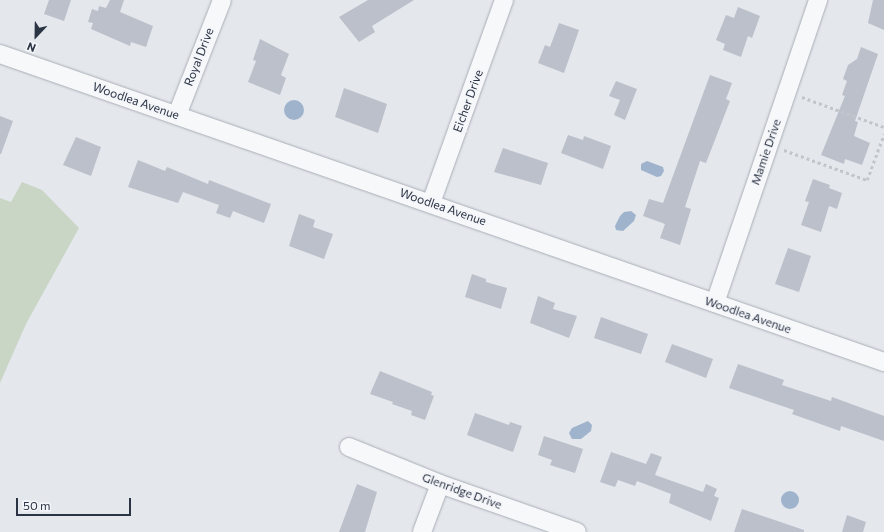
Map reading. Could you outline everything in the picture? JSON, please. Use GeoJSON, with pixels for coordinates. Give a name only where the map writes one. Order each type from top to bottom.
{"type":"FeatureCollection","features":[{"type":"Feature","properties":{"kind":"street","name":"Royal Drive"},"geometry":{"type":"LineString","coordinates":[[176,115],[222,0]]}},
{"type":"Feature","properties":{"kind":"street","name":"Eicher Drive"},"geometry":{"type":"LineString","coordinates":[[431,203],[504,0]]}},
{"type":"Feature","properties":{"kind":"street","name":"Mamie Drive"},"geometry":{"type":"LineString","coordinates":[[715,303],[818,0]]}},
{"type":"Feature","properties":{"kind":"street","name":"Woodlea Avenue"},"geometry":{"type":"LineString","coordinates":[[0,54],[884,362]]}},
{"type":"Feature","properties":{"kind":"street","name":"Glenridge Drive"},"geometry":{"type":"LineString","coordinates":[[349,447],[440,484],[577,532]]}},
{"type":"Feature","properties":{"kind":"street"},"geometry":{"type":"LineString","coordinates":[[422,532],[440,484]]}},
{"type":"Feature","properties":{"kind":"path"},"geometry":{"type":"LineString","coordinates":[[787,91],[884,127]]}},
{"type":"Feature","properties":{"kind":"path"},"geometry":{"type":"LineString","coordinates":[[769,144],[867,180],[884,134]]}},
{"type":"Feature","properties":{"kind":"green space"},"geometry":{"type":"Polygon","coordinates":[[[22,182],[42,190],[79,228],[26,324],[0,383],[0,198],[11,202],[22,182]]]}},
{"type":"Feature","properties":{"kind":"water"},"geometry":{"type":"Polygon","coordinates":[[[294,100],[301,103],[304,110],[301,117],[294,120],[287,117],[284,110],[287,103],[294,100]]]}},
{"type":"Feature","properties":{"kind":"water"},"geometry":{"type":"Polygon","coordinates":[[[647,161],[663,167],[664,171],[661,176],[657,177],[641,170],[641,164],[647,161]]]}},
{"type":"Feature","properties":{"kind":"water"},"geometry":{"type":"Polygon","coordinates":[[[631,211],[636,215],[634,221],[623,231],[616,230],[615,226],[620,216],[624,212],[631,211]]]}},
{"type":"Feature","properties":{"kind":"water"},"geometry":{"type":"Polygon","coordinates":[[[588,421],[592,425],[591,431],[581,439],[572,439],[569,433],[572,428],[588,421]]]}},
{"type":"Feature","properties":{"kind":"water"},"geometry":{"type":"Polygon","coordinates":[[[786,491],[794,491],[799,496],[797,507],[794,509],[786,509],[781,504],[781,496],[786,491]]]}},
{"type":"Feature","properties":{"kind":"building"},"geometry":{"type":"Polygon","coordinates":[[[49,0],[71,0],[64,21],[44,14],[49,0]]]}},
{"type":"Feature","properties":{"kind":"building"},"geometry":{"type":"Polygon","coordinates":[[[110,0],[124,0],[120,12],[153,26],[146,47],[131,42],[130,46],[91,29],[93,23],[88,22],[92,9],[98,11],[99,6],[106,8],[110,0]]]}},
{"type":"Feature","properties":{"kind":"building"},"geometry":{"type":"Polygon","coordinates":[[[368,0],[414,0],[372,26],[375,32],[359,42],[339,17],[368,0]]]}},
{"type":"Feature","properties":{"kind":"building"},"geometry":{"type":"Polygon","coordinates":[[[873,0],[884,0],[884,30],[868,23],[873,0]]]}},
{"type":"Feature","properties":{"kind":"building"},"geometry":{"type":"Polygon","coordinates":[[[738,7],[760,16],[752,38],[748,36],[741,57],[723,50],[725,44],[716,40],[726,15],[734,18],[738,7]]]}},
{"type":"Feature","properties":{"kind":"building"},"geometry":{"type":"Polygon","coordinates":[[[559,23],[579,30],[564,73],[538,63],[545,45],[550,47],[559,23]]]}},
{"type":"Feature","properties":{"kind":"building"},"geometry":{"type":"Polygon","coordinates":[[[260,39],[289,54],[281,75],[286,78],[280,95],[248,82],[256,61],[253,60],[260,39]]]}},
{"type":"Feature","properties":{"kind":"building"},"geometry":{"type":"Polygon","coordinates":[[[861,47],[878,54],[855,121],[858,122],[854,136],[870,143],[862,165],[845,159],[844,164],[821,155],[845,96],[842,95],[847,81],[843,79],[848,65],[857,59],[861,47]]]}},
{"type":"Feature","properties":{"kind":"building"},"geometry":{"type":"Polygon","coordinates":[[[710,75],[732,83],[726,99],[730,101],[706,163],[700,161],[685,207],[691,209],[680,245],[660,238],[665,224],[643,216],[649,199],[663,203],[710,75]]]}},
{"type":"Feature","properties":{"kind":"building"},"geometry":{"type":"Polygon","coordinates":[[[616,81],[637,89],[625,120],[614,115],[620,100],[609,96],[616,81]]]}},
{"type":"Feature","properties":{"kind":"building"},"geometry":{"type":"Polygon","coordinates":[[[344,88],[387,104],[378,133],[335,117],[344,88]]]}},
{"type":"Feature","properties":{"kind":"building"},"geometry":{"type":"Polygon","coordinates":[[[0,116],[13,121],[1,154],[0,154],[0,116]]]}},
{"type":"Feature","properties":{"kind":"building"},"geometry":{"type":"Polygon","coordinates":[[[568,135],[583,140],[584,136],[611,146],[603,169],[561,153],[568,135]]]}},
{"type":"Feature","properties":{"kind":"building"},"geometry":{"type":"Polygon","coordinates":[[[76,137],[101,147],[91,176],[63,165],[76,137]]]}},
{"type":"Feature","properties":{"kind":"building"},"geometry":{"type":"Polygon","coordinates":[[[503,148],[548,163],[541,185],[494,172],[503,148]]]}},
{"type":"Feature","properties":{"kind":"building"},"geometry":{"type":"Polygon","coordinates":[[[138,160],[165,171],[167,167],[208,184],[209,180],[271,204],[264,223],[233,211],[230,218],[216,213],[219,205],[183,192],[178,203],[128,187],[138,160]]]}},
{"type":"Feature","properties":{"kind":"building"},"geometry":{"type":"Polygon","coordinates":[[[813,179],[830,185],[829,188],[842,193],[837,209],[829,206],[821,232],[801,225],[809,202],[805,201],[813,179]]]}},
{"type":"Feature","properties":{"kind":"building"},"geometry":{"type":"Polygon","coordinates":[[[299,214],[315,220],[313,227],[333,234],[324,259],[289,246],[299,214]]]}},
{"type":"Feature","properties":{"kind":"building"},"geometry":{"type":"Polygon","coordinates":[[[788,248],[811,256],[799,292],[775,284],[788,248]]]}},
{"type":"Feature","properties":{"kind":"building"},"geometry":{"type":"Polygon","coordinates":[[[472,274],[486,279],[486,282],[507,288],[501,309],[465,297],[472,274]]]}},
{"type":"Feature","properties":{"kind":"building"},"geometry":{"type":"Polygon","coordinates":[[[538,296],[555,303],[553,309],[577,316],[569,338],[530,323],[538,296]]]}},
{"type":"Feature","properties":{"kind":"building"},"geometry":{"type":"Polygon","coordinates":[[[601,317],[648,334],[641,354],[594,338],[601,317]]]}},
{"type":"Feature","properties":{"kind":"building"},"geometry":{"type":"Polygon","coordinates":[[[672,344],[713,359],[706,378],[665,362],[672,344]]]}},
{"type":"Feature","properties":{"kind":"building"},"geometry":{"type":"Polygon","coordinates":[[[738,364],[784,380],[782,385],[831,401],[832,397],[884,416],[884,441],[841,426],[840,431],[792,414],[794,410],[729,388],[738,364]]]}},
{"type":"Feature","properties":{"kind":"building"},"geometry":{"type":"Polygon","coordinates":[[[380,371],[432,392],[431,395],[434,396],[425,420],[411,415],[412,411],[392,404],[393,402],[370,394],[380,371]]]}},
{"type":"Feature","properties":{"kind":"building"},"geometry":{"type":"Polygon","coordinates":[[[475,413],[509,425],[510,422],[522,426],[513,452],[467,435],[475,413]]]}},
{"type":"Feature","properties":{"kind":"building"},"geometry":{"type":"Polygon","coordinates":[[[544,436],[583,449],[575,473],[550,465],[552,460],[538,455],[544,436]]]}},
{"type":"Feature","properties":{"kind":"building"},"geometry":{"type":"Polygon","coordinates":[[[611,452],[646,464],[651,453],[662,457],[655,475],[703,492],[706,484],[717,489],[714,496],[719,498],[711,521],[669,503],[671,494],[637,481],[635,486],[618,480],[615,487],[600,482],[611,452]]]}},
{"type":"Feature","properties":{"kind":"building"},"geometry":{"type":"Polygon","coordinates":[[[357,484],[377,492],[365,532],[339,532],[357,484]]]}},
{"type":"Feature","properties":{"kind":"building"},"geometry":{"type":"Polygon","coordinates":[[[742,509],[804,530],[804,532],[734,532],[742,509]]]}},
{"type":"Feature","properties":{"kind":"building"},"geometry":{"type":"Polygon","coordinates":[[[847,515],[866,522],[863,532],[842,532],[847,515]]]}}]}
